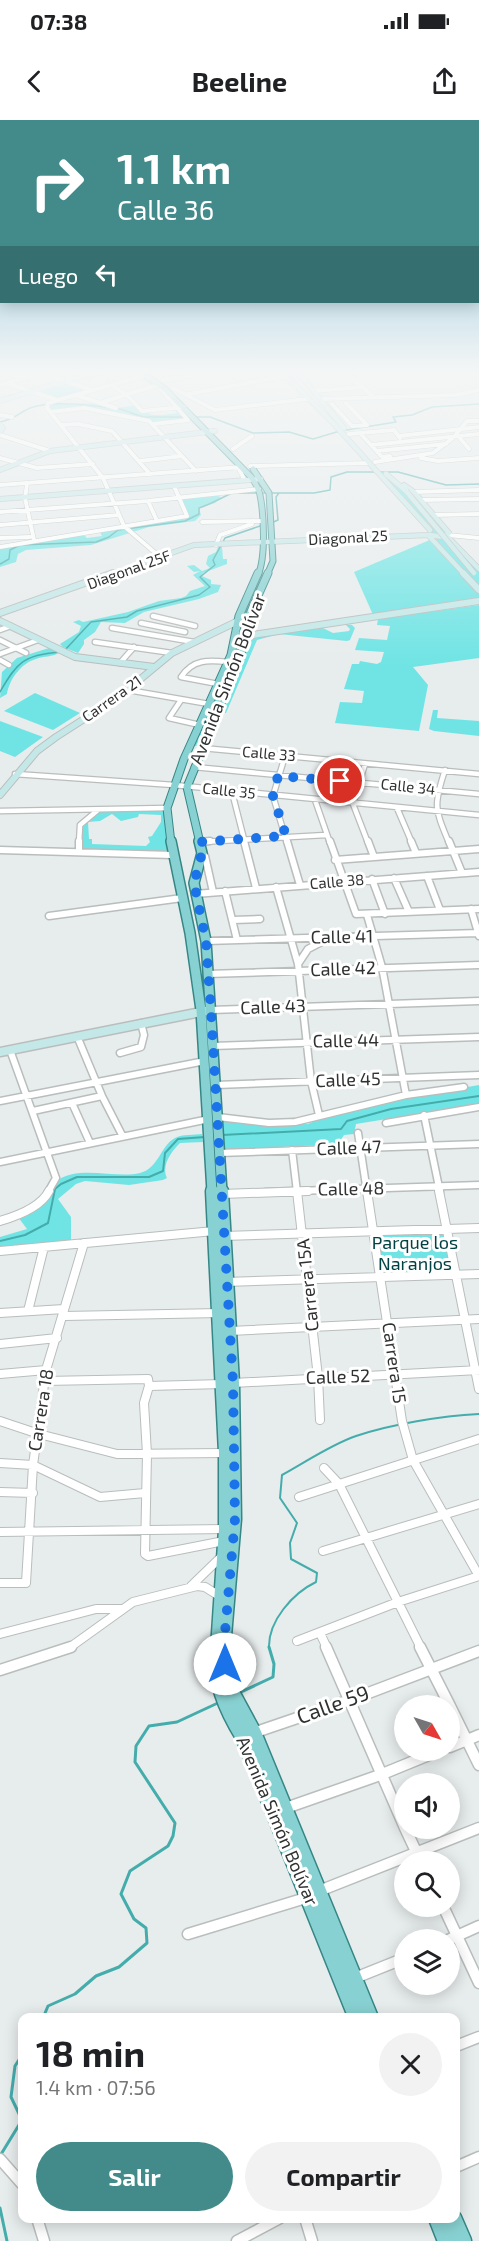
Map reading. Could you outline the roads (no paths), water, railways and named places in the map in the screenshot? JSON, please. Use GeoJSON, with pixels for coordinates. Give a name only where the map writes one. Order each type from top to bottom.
{"type":"FeatureCollection","features":[{"type":"Feature","properties":{"kind":"main road","name":"Avenida Simón Bolívar"},"geometry":{"type":"LineString","coordinates":[[213,1123],[216,1085],[213,1046],[172,855],[167,808],[174,785],[228,662],[238,621],[262,565],[259,491],[252,479],[239,467]]}},
{"type":"Feature","properties":{"kind":"main road","name":"Avenida Simón Bolívar"},"geometry":{"type":"LineString","coordinates":[[223,1686],[224,1644],[235,1519],[222,1313],[215,1146],[205,1061],[206,941],[195,894],[194,879],[202,853],[187,787],[241,655],[249,616],[272,566],[274,543],[268,492],[261,478],[251,467]]}},
{"type":"Feature","properties":{"kind":"main road","name":"Avenida Simón Bolívar"},"geometry":{"type":"LineString","coordinates":[[215,1146],[222,1194],[218,1233]]}},
{"type":"Feature","properties":{"kind":"main road","name":"Avenida Simón Bolívar"},"geometry":{"type":"LineString","coordinates":[[222,1313],[230,1331],[224,1541],[216,1644],[223,1686],[244,1737],[280,1811]]}},
{"type":"Feature","properties":{"kind":"main road","name":"Avenida Simón Bolívar"},"geometry":{"type":"LineString","coordinates":[[234,1712],[253,1733],[280,1811],[314,1894],[355,2013]]}},
{"type":"Feature","properties":{"kind":"main road","name":"Avenida Simón Bolívar"},"geometry":{"type":"LineString","coordinates":[[314,1894],[355,1978],[368,2013]]}},
{"type":"Feature","properties":{"kind":"main road"},"geometry":{"type":"LineString","coordinates":[[439,2223],[446,2241]]}},
{"type":"Feature","properties":{"kind":"main road"},"geometry":{"type":"LineString","coordinates":[[455,2223],[463,2241]]}},
{"type":"Feature","properties":{"kind":"street"},"geometry":{"type":"LineString","coordinates":[[40,467],[58,467]]}},
{"type":"Feature","properties":{"kind":"street"},"geometry":{"type":"LineString","coordinates":[[95,467],[103,478],[118,515],[127,528],[161,557]]}},
{"type":"Feature","properties":{"kind":"street"},"geometry":{"type":"LineString","coordinates":[[145,467],[150,474]]}},
{"type":"Feature","properties":{"kind":"street"},"geometry":{"type":"LineString","coordinates":[[192,467],[196,471]]}},
{"type":"Feature","properties":{"kind":"street"},"geometry":{"type":"LineString","coordinates":[[0,485],[239,467],[244,478]]}},
{"type":"Feature","properties":{"kind":"street"},"geometry":{"type":"LineString","coordinates":[[376,467],[479,591]]}},
{"type":"Feature","properties":{"kind":"street"},"geometry":{"type":"LineString","coordinates":[[382,474],[403,491],[475,573]]}},
{"type":"Feature","properties":{"kind":"street"},"geometry":{"type":"LineString","coordinates":[[382,474],[414,492],[434,515],[475,573],[479,586]]}},
{"type":"Feature","properties":{"kind":"street"},"geometry":{"type":"LineString","coordinates":[[0,498],[261,478]]}},
{"type":"Feature","properties":{"kind":"street"},"geometry":{"type":"LineString","coordinates":[[109,491],[252,479]]}},
{"type":"Feature","properties":{"kind":"street"},"geometry":{"type":"LineString","coordinates":[[27,484],[25,497],[33,538]]}},
{"type":"Feature","properties":{"kind":"street"},"geometry":{"type":"LineString","coordinates":[[0,538],[33,538],[127,528],[188,515],[174,486]]}},
{"type":"Feature","properties":{"kind":"street"},"geometry":{"type":"LineString","coordinates":[[472,490],[478,499]]}},
{"type":"Feature","properties":{"kind":"street"},"geometry":{"type":"LineString","coordinates":[[414,492],[479,490]]}},
{"type":"Feature","properties":{"kind":"street"},"geometry":{"type":"LineString","coordinates":[[0,512],[259,491]]}},
{"type":"Feature","properties":{"kind":"street"},"geometry":{"type":"LineString","coordinates":[[421,501],[478,499]]}},
{"type":"Feature","properties":{"kind":"street"},"geometry":{"type":"LineString","coordinates":[[148,501],[157,522]]}},
{"type":"Feature","properties":{"kind":"street"},"geometry":{"type":"LineString","coordinates":[[434,515],[478,514],[474,506]]}},
{"type":"Feature","properties":{"kind":"street"},"geometry":{"type":"LineString","coordinates":[[0,525],[118,515]]}},
{"type":"Feature","properties":{"kind":"street"},"geometry":{"type":"LineString","coordinates":[[202,522],[262,524]]}},
{"type":"Feature","properties":{"kind":"street"},"geometry":{"type":"LineString","coordinates":[[218,544],[220,535],[244,524]]}},
{"type":"Feature","properties":{"kind":"street","name":"Diagonal 25"},"geometry":{"type":"LineString","coordinates":[[262,543],[429,533],[448,534]]}},
{"type":"Feature","properties":{"kind":"street"},"geometry":{"type":"LineString","coordinates":[[448,534],[479,536]]}},
{"type":"Feature","properties":{"kind":"street"},"geometry":{"type":"LineString","coordinates":[[448,534],[479,536]]}},
{"type":"Feature","properties":{"kind":"street"},"geometry":{"type":"LineString","coordinates":[[0,547],[33,538]]}},
{"type":"Feature","properties":{"kind":"street","name":"Diagonal 25F"},"geometry":{"type":"LineString","coordinates":[[0,617],[194,545],[262,543]]}},
{"type":"Feature","properties":{"kind":"street"},"geometry":{"type":"LineString","coordinates":[[246,636],[479,601]]}},
{"type":"Feature","properties":{"kind":"street"},"geometry":{"type":"LineString","coordinates":[[153,616],[195,625],[178,640]]}},
{"type":"Feature","properties":{"kind":"street"},"geometry":{"type":"LineString","coordinates":[[0,617],[11,626],[66,654],[154,667]]}},
{"type":"Feature","properties":{"kind":"street","name":"Carrera 21"},"geometry":{"type":"LineString","coordinates":[[0,795],[15,774],[37,751],[128,690],[172,652],[238,621]]}},
{"type":"Feature","properties":{"kind":"street"},"geometry":{"type":"LineString","coordinates":[[141,623],[185,633]]}},
{"type":"Feature","properties":{"kind":"street"},"geometry":{"type":"LineString","coordinates":[[0,630],[11,626]]}},
{"type":"Feature","properties":{"kind":"street"},"geometry":{"type":"LineString","coordinates":[[112,627],[194,642]]}},
{"type":"Feature","properties":{"kind":"street"},"geometry":{"type":"LineString","coordinates":[[0,654],[38,640]]}},
{"type":"Feature","properties":{"kind":"street"},"geometry":{"type":"LineString","coordinates":[[1,642],[26,653]]}},
{"type":"Feature","properties":{"kind":"street"},"geometry":{"type":"LineString","coordinates":[[95,642],[172,652]]}},
{"type":"Feature","properties":{"kind":"street"},"geometry":{"type":"LineString","coordinates":[[120,663],[134,647]]}},
{"type":"Feature","properties":{"kind":"street"},"geometry":{"type":"LineString","coordinates":[[0,660],[9,665]]}},
{"type":"Feature","properties":{"kind":"street"},"geometry":{"type":"LineString","coordinates":[[218,684],[181,677],[189,665],[207,660],[228,662]]}},
{"type":"Feature","properties":{"kind":"street"},"geometry":{"type":"LineString","coordinates":[[128,690],[209,704]]}},
{"type":"Feature","properties":{"kind":"street"},"geometry":{"type":"LineString","coordinates":[[181,700],[169,718],[200,725]]}},
{"type":"Feature","properties":{"kind":"street","name":"Calle 33"},"geometry":{"type":"LineString","coordinates":[[202,748],[479,774]]}},
{"type":"Feature","properties":{"kind":"street"},"geometry":{"type":"LineString","coordinates":[[285,756],[273,796],[300,885]]}},
{"type":"Feature","properties":{"kind":"street"},"geometry":{"type":"LineString","coordinates":[[365,764],[353,804],[374,857]]}},
{"type":"Feature","properties":{"kind":"street","name":"Calle 34"},"geometry":{"type":"LineString","coordinates":[[194,767],[479,794]]}},
{"type":"Feature","properties":{"kind":"street"},"geometry":{"type":"LineString","coordinates":[[445,770],[438,790],[436,811],[462,873]]}},
{"type":"Feature","properties":{"kind":"street","name":"Calle 35"},"geometry":{"type":"LineString","coordinates":[[15,774],[174,785],[479,815]]}},
{"type":"Feature","properties":{"kind":"street"},"geometry":{"type":"LineString","coordinates":[[232,792],[256,888]]}},
{"type":"Feature","properties":{"kind":"street"},"geometry":{"type":"LineString","coordinates":[[315,800],[356,914],[479,909]]}},
{"type":"Feature","properties":{"kind":"street"},"geometry":{"type":"LineString","coordinates":[[80,850],[80,825],[87,816],[100,808]]}},
{"type":"Feature","properties":{"kind":"street"},"geometry":{"type":"LineString","coordinates":[[0,811],[167,808]]}},
{"type":"Feature","properties":{"kind":"street"},"geometry":{"type":"LineString","coordinates":[[397,808],[416,853]]}},
{"type":"Feature","properties":{"kind":"street"},"geometry":{"type":"LineString","coordinates":[[200,842],[326,835]]}},
{"type":"Feature","properties":{"kind":"street"},"geometry":{"type":"LineString","coordinates":[[0,849],[172,855]]}},
{"type":"Feature","properties":{"kind":"street"},"geometry":{"type":"LineString","coordinates":[[335,860],[479,849]]}},
{"type":"Feature","properties":{"kind":"street"},"geometry":{"type":"LineString","coordinates":[[202,853],[205,856],[213,892]]}},
{"type":"Feature","properties":{"kind":"street","name":"Calle 38"},"geometry":{"type":"LineString","coordinates":[[195,894],[479,872]]}},
{"type":"Feature","properties":{"kind":"street"},"geometry":{"type":"LineString","coordinates":[[427,876],[440,910]]}},
{"type":"Feature","properties":{"kind":"street"},"geometry":{"type":"LineString","coordinates":[[394,878],[409,912]]}},
{"type":"Feature","properties":{"kind":"street"},"geometry":{"type":"LineString","coordinates":[[372,879],[385,914]]}},
{"type":"Feature","properties":{"kind":"street"},"geometry":{"type":"LineString","coordinates":[[276,887],[298,967],[311,1081],[319,1115]]}},
{"type":"Feature","properties":{"kind":"street"},"geometry":{"type":"LineString","coordinates":[[225,891],[237,940]]}},
{"type":"Feature","properties":{"kind":"street"},"geometry":{"type":"LineString","coordinates":[[49,916],[182,898]]}},
{"type":"Feature","properties":{"kind":"street"},"geometry":{"type":"LineString","coordinates":[[471,909],[479,934]]}},
{"type":"Feature","properties":{"kind":"street"},"geometry":{"type":"LineString","coordinates":[[368,915],[382,968],[406,1095]]}},
{"type":"Feature","properties":{"kind":"street"},"geometry":{"type":"LineString","coordinates":[[233,920],[260,918]]}},
{"type":"Feature","properties":{"kind":"street","name":"Calle 41"},"geometry":{"type":"LineString","coordinates":[[206,941],[479,934]]}},
{"type":"Feature","properties":{"kind":"street"},"geometry":{"type":"LineString","coordinates":[[298,967],[304,953],[311,946],[327,939],[340,937]]}},
{"type":"Feature","properties":{"kind":"street","name":"Calle 42"},"geometry":{"type":"LineString","coordinates":[[207,974],[298,967],[382,968],[479,964]]}},
{"type":"Feature","properties":{"kind":"street","name":"Calle 43"},"geometry":{"type":"LineString","coordinates":[[0,1052],[206,1010],[479,1001]]}},
{"type":"Feature","properties":{"kind":"street"},"geometry":{"type":"LineString","coordinates":[[120,1053],[141,1047],[144,1035],[141,1023]]}},
{"type":"Feature","properties":{"kind":"street"},"geometry":{"type":"LineString","coordinates":[[77,1036],[95,1081],[122,1135]]}},
{"type":"Feature","properties":{"kind":"street","name":"Calle 44"},"geometry":{"type":"LineString","coordinates":[[213,1046],[479,1037]]}},
{"type":"Feature","properties":{"kind":"street"},"geometry":{"type":"LineString","coordinates":[[0,1221],[14,1217],[45,1199],[56,1178],[10,1050]]}},
{"type":"Feature","properties":{"kind":"street"},"geometry":{"type":"LineString","coordinates":[[0,1101],[205,1061]]}},
{"type":"Feature","properties":{"kind":"street","name":"Calle 45"},"geometry":{"type":"LineString","coordinates":[[216,1085],[479,1075]]}},
{"type":"Feature","properties":{"kind":"street"},"geometry":{"type":"LineString","coordinates":[[0,1162],[162,1128],[213,1123],[306,1121],[319,1115],[406,1095],[464,1087]]}},
{"type":"Feature","properties":{"kind":"street"},"geometry":{"type":"LineString","coordinates":[[33,1111],[102,1095]]}},
{"type":"Feature","properties":{"kind":"street"},"geometry":{"type":"LineString","coordinates":[[72,1102],[90,1143]]}},
{"type":"Feature","properties":{"kind":"street"},"geometry":{"type":"LineString","coordinates":[[386,1123],[479,1107]]}},
{"type":"Feature","properties":{"kind":"street"},"geometry":{"type":"LineString","coordinates":[[424,1115],[479,1389]]}},
{"type":"Feature","properties":{"kind":"street","name":"Carrera 15"},"geometry":{"type":"LineString","coordinates":[[358,1133],[397,1375],[402,1421],[413,1460],[479,1576]]}},
{"type":"Feature","properties":{"kind":"street","name":"Calle 47"},"geometry":{"type":"LineString","coordinates":[[215,1146],[292,1150],[479,1144]]}},
{"type":"Feature","properties":{"kind":"street","name":"Carrera 15A"},"geometry":{"type":"LineString","coordinates":[[292,1150],[308,1279],[320,1420]]}},
{"type":"Feature","properties":{"kind":"street","name":"Calle 48"},"geometry":{"type":"LineString","coordinates":[[222,1194],[479,1185]]}},
{"type":"Feature","properties":{"kind":"street"},"geometry":{"type":"LineString","coordinates":[[1,1253],[84,1243],[218,1233],[302,1234],[479,1228]]}},
{"type":"Feature","properties":{"kind":"street","name":"Carrera 18"},"geometry":{"type":"LineString","coordinates":[[0,1583],[26,1583],[33,1465],[46,1370],[84,1243]]}},
{"type":"Feature","properties":{"kind":"street"},"geometry":{"type":"LineString","coordinates":[[28,1311],[44,1247]]}},
{"type":"Feature","properties":{"kind":"street"},"geometry":{"type":"LineString","coordinates":[[221,1282],[479,1274]]}},
{"type":"Feature","properties":{"kind":"street"},"geometry":{"type":"LineString","coordinates":[[0,1313],[28,1311],[222,1313]]}},
{"type":"Feature","properties":{"kind":"street"},"geometry":{"type":"LineString","coordinates":[[230,1331],[479,1319]]}},
{"type":"Feature","properties":{"kind":"street"},"geometry":{"type":"LineString","coordinates":[[0,1344],[57,1338]]}},
{"type":"Feature","properties":{"kind":"street"},"geometry":{"type":"LineString","coordinates":[[0,1374],[46,1370]]}},
{"type":"Feature","properties":{"kind":"street","name":"Calle 52"},"geometry":{"type":"LineString","coordinates":[[45,1381],[227,1383],[476,1370]]}},
{"type":"Feature","properties":{"kind":"street"},"geometry":{"type":"LineString","coordinates":[[148,1382],[144,1403],[147,1455],[145,1554],[148,1556],[161,1555],[224,1541]]}},
{"type":"Feature","properties":{"kind":"street"},"geometry":{"type":"LineString","coordinates":[[0,1421],[39,1434],[117,1454],[225,1454]]}},
{"type":"Feature","properties":{"kind":"street"},"geometry":{"type":"LineString","coordinates":[[299,1497],[479,1439]]}},
{"type":"Feature","properties":{"kind":"street"},"geometry":{"type":"LineString","coordinates":[[0,1464],[33,1465],[100,1497],[145,1493]]}},
{"type":"Feature","properties":{"kind":"street"},"geometry":{"type":"LineString","coordinates":[[324,1468],[339,1484],[444,1695]]}},
{"type":"Feature","properties":{"kind":"street"},"geometry":{"type":"LineString","coordinates":[[0,1492],[33,1493]]}},
{"type":"Feature","properties":{"kind":"street"},"geometry":{"type":"LineString","coordinates":[[323,1551],[479,1504]]}},
{"type":"Feature","properties":{"kind":"street"},"geometry":{"type":"LineString","coordinates":[[0,1532],[145,1530],[224,1541]]}},
{"type":"Feature","properties":{"kind":"street"},"geometry":{"type":"LineString","coordinates":[[190,1587],[224,1541]]}},
{"type":"Feature","properties":{"kind":"street"},"geometry":{"type":"LineString","coordinates":[[297,1641],[398,1602],[479,1576]]}},
{"type":"Feature","properties":{"kind":"street"},"geometry":{"type":"LineString","coordinates":[[0,1670],[68,1649],[133,1602],[190,1587],[205,1587],[221,1597]]}},
{"type":"Feature","properties":{"kind":"street"},"geometry":{"type":"LineString","coordinates":[[0,1634],[18,1628],[58,1621],[91,1609],[122,1609]]}},
{"type":"Feature","properties":{"kind":"street"},"geometry":{"type":"LineString","coordinates":[[320,1633],[394,1805]]}},
{"type":"Feature","properties":{"kind":"street","name":"Calle 59"},"geometry":{"type":"LineString","coordinates":[[253,1733],[350,1701],[479,1651]]}},
{"type":"Feature","properties":{"kind":"street"},"geometry":{"type":"LineString","coordinates":[[460,1726],[479,1765]]}},
{"type":"Feature","properties":{"kind":"street"},"geometry":{"type":"LineString","coordinates":[[460,1743],[479,1735]]}},
{"type":"Feature","properties":{"kind":"street"},"geometry":{"type":"LineString","coordinates":[[280,1811],[414,1761]]}},
{"type":"Feature","properties":{"kind":"street"},"geometry":{"type":"LineString","coordinates":[[431,1851],[479,1828]]}},
{"type":"Feature","properties":{"kind":"street"},"geometry":{"type":"LineString","coordinates":[[188,1934],[394,1866]]}},
{"type":"Feature","properties":{"kind":"street"},"geometry":{"type":"LineString","coordinates":[[460,1934],[479,1926]]}},
{"type":"Feature","properties":{"kind":"street"},"geometry":{"type":"LineString","coordinates":[[460,1951],[479,1983]]}},
{"type":"Feature","properties":{"kind":"street"},"geometry":{"type":"LineString","coordinates":[[355,1978],[394,1962]]}},
{"type":"Feature","properties":{"kind":"street"},"geometry":{"type":"LineString","coordinates":[[460,2044],[479,2037]]}},
{"type":"Feature","properties":{"kind":"street"},"geometry":{"type":"LineString","coordinates":[[460,2165],[479,2157]]}},
{"type":"Feature","properties":{"kind":"street"},"geometry":{"type":"LineString","coordinates":[[4,2163],[18,2179]]}},
{"type":"Feature","properties":{"kind":"street"},"geometry":{"type":"LineString","coordinates":[[39,2223],[44,2241]]}},
{"type":"Feature","properties":{"kind":"street"},"geometry":{"type":"LineString","coordinates":[[237,2241],[271,2223]]}},
{"type":"Feature","properties":{"kind":"street"},"geometry":{"type":"LineString","coordinates":[[307,2223],[312,2241]]}},
{"type":"Feature","properties":{"kind":"waterway"},"geometry":{"type":"LineString","coordinates":[[279,493],[314,493],[330,490],[331,477],[347,472],[398,472],[446,485],[479,484]]}},
{"type":"Feature","properties":{"kind":"waterway"},"geometry":{"type":"LineString","coordinates":[[239,493],[279,493]]}},
{"type":"Feature","properties":{"kind":"waterway"},"geometry":{"type":"LineString","coordinates":[[271,523],[278,520],[276,497],[279,493]]}},
{"type":"Feature","properties":{"kind":"waterway"},"geometry":{"type":"LineString","coordinates":[[0,564],[9,559],[10,550],[20,545],[96,542],[109,537],[118,530],[185,521],[199,514],[199,508],[230,494]]}},
{"type":"Feature","properties":{"kind":"waterway"},"geometry":{"type":"LineString","coordinates":[[65,650],[91,622],[127,617],[137,611],[199,595],[210,587],[200,577],[215,565],[213,560],[225,538],[263,525]]}},
{"type":"Feature","properties":{"kind":"waterway"},"geometry":{"type":"LineString","coordinates":[[0,692],[11,674],[23,662],[37,655],[59,652]]}},
{"type":"Feature","properties":{"kind":"waterway"},"geometry":{"type":"LineString","coordinates":[[222,1135],[341,1129],[347,1121],[391,1109],[479,1096]]}},
{"type":"Feature","properties":{"kind":"waterway"},"geometry":{"type":"LineString","coordinates":[[0,1241],[25,1235],[48,1223],[55,1189],[61,1184],[77,1177],[149,1177],[163,1171],[165,1153],[178,1139],[205,1137]]}},
{"type":"Feature","properties":{"kind":"waterway"},"geometry":{"type":"LineString","coordinates":[[269,1647],[277,1618],[299,1593],[316,1582],[317,1573],[291,1559],[290,1543],[297,1523],[280,1498],[282,1475],[327,1449],[356,1436],[417,1421],[479,1414]]}},
{"type":"Feature","properties":{"kind":"waterway"},"geometry":{"type":"LineString","coordinates":[[239,1693],[273,1677],[274,1664],[269,1647]]}},
{"type":"Feature","properties":{"kind":"waterway"},"geometry":{"type":"LineString","coordinates":[[45,2013],[48,2006],[75,1994],[96,1976],[119,1967],[147,1943],[146,1928],[134,1919],[121,1894],[130,1871],[168,1846],[173,1836],[175,1823],[135,1762],[136,1746],[149,1726],[177,1722],[220,1702]]}},
{"type":"Feature","properties":{"kind":"waterway"},"geometry":{"type":"LineString","coordinates":[[18,2061],[15,2066],[11,2097],[18,2112]]}},
{"type":"Feature","properties":{"kind":"waterway"},"geometry":{"type":"LineString","coordinates":[[0,2156],[18,2127]]}},
{"type":"Feature","properties":{"kind":"waterway"},"geometry":{"type":"LineString","coordinates":[[0,2208],[7,2241]]}},
{"type":"Feature","properties":{"kind":"park label","name":"Parque los Naranjos"},"geometry":{"type":"Point","coordinates":[415,1253]}}]}
